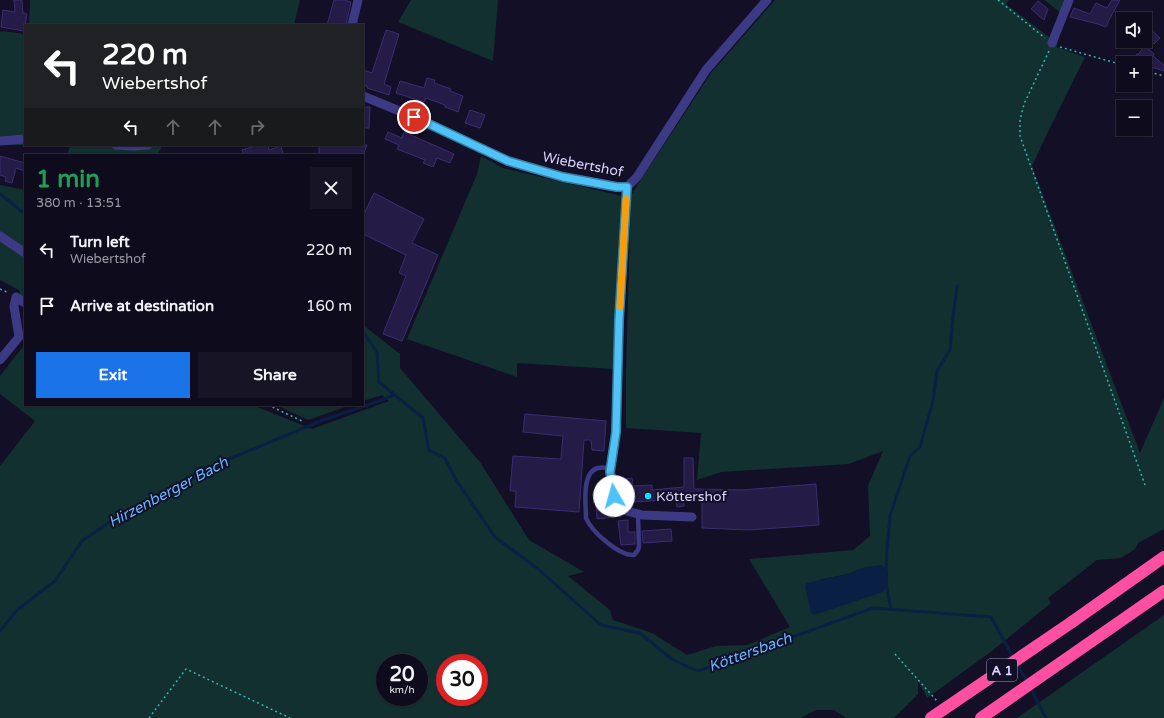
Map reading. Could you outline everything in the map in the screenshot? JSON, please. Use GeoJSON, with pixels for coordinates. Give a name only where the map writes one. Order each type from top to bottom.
{"type":"FeatureCollection","features":[{"type":"Feature","properties":{"kind":"highway","name":"A 1"},"geometry":{"type":"LineString","coordinates":[[931,718],[1164,557]]}},
{"type":"Feature","properties":{"kind":"highway","name":"A 1"},"geometry":{"type":"LineString","coordinates":[[981,718],[1164,592]]}},
{"type":"Feature","properties":{"kind":"street"},"geometry":{"type":"LineString","coordinates":[[352,24],[358,0]]}},
{"type":"Feature","properties":{"kind":"street","name":"Wiebertshof"},"geometry":{"type":"LineString","coordinates":[[364,96],[426,122],[508,161],[563,177],[617,187],[627,187],[637,177],[706,70],[767,0]]}},
{"type":"Feature","properties":{"kind":"street"},"geometry":{"type":"LineString","coordinates":[[1052,43],[1069,0]]}},
{"type":"Feature","properties":{"kind":"street"},"geometry":{"type":"LineString","coordinates":[[0,141],[24,139]]}},
{"type":"Feature","properties":{"kind":"street"},"geometry":{"type":"LineString","coordinates":[[627,187],[619,320],[616,432],[611,468],[615,508],[638,514],[692,517]]}},
{"type":"Feature","properties":{"kind":"street"},"geometry":{"type":"LineString","coordinates":[[0,236],[24,252]]}},
{"type":"Feature","properties":{"kind":"street"},"geometry":{"type":"LineString","coordinates":[[0,360],[19,337],[14,306],[16,297],[24,302]]}},
{"type":"Feature","properties":{"kind":"lane"},"geometry":{"type":"LineString","coordinates":[[611,468],[598,468],[590,473],[586,491],[586,518],[588,522],[604,540],[622,553],[630,555],[634,554],[638,550],[639,546],[638,514]]}},
{"type":"Feature","properties":{"kind":"path"},"geometry":{"type":"LineString","coordinates":[[998,0],[1052,43],[1063,48],[1116,63]]}},
{"type":"Feature","properties":{"kind":"path"},"geometry":{"type":"LineString","coordinates":[[1052,43],[1024,104],[1020,120],[1020,136],[1145,485]]}},
{"type":"Feature","properties":{"kind":"path"},"geometry":{"type":"LineString","coordinates":[[1152,73],[1164,76]]}},
{"type":"Feature","properties":{"kind":"path"},"geometry":{"type":"LineString","coordinates":[[270,406],[302,421]]}},
{"type":"Feature","properties":{"kind":"path"},"geometry":{"type":"LineString","coordinates":[[896,654],[937,701]]}},
{"type":"Feature","properties":{"kind":"path"},"geometry":{"type":"LineString","coordinates":[[149,718],[186,669],[290,718]]}},
{"type":"Feature","properties":{"kind":"green space"},"geometry":{"type":"Polygon","coordinates":[[[30,0],[300,0],[294,24],[29,24],[30,0]]]}},
{"type":"Feature","properties":{"kind":"green space"},"geometry":{"type":"Polygon","coordinates":[[[411,0],[498,0],[493,61],[398,22],[411,0]]]}},
{"type":"Feature","properties":{"kind":"green space"},"geometry":{"type":"Polygon","coordinates":[[[775,0],[1009,0],[1006,4],[1058,44],[1056,47],[1085,57],[1032,166],[1140,453],[1164,398],[1164,529],[1138,543],[1135,549],[1121,558],[1097,560],[1048,598],[1051,603],[992,651],[927,698],[918,681],[918,694],[894,718],[846,718],[834,710],[816,710],[801,718],[0,718],[0,466],[35,421],[0,394],[0,376],[24,345],[24,406],[254,406],[312,429],[389,401],[382,395],[364,401],[364,326],[400,354],[400,368],[480,462],[529,540],[584,572],[568,576],[610,610],[613,620],[652,633],[687,655],[716,646],[747,645],[790,627],[749,559],[853,550],[870,536],[868,486],[883,451],[849,464],[721,472],[697,480],[701,433],[626,428],[626,370],[631,195],[711,73],[775,0]],[[866,567],[848,574],[819,580],[887,585],[888,574],[885,568],[866,567]]]}},
{"type":"Feature","properties":{"kind":"green space"},"geometry":{"type":"Polygon","coordinates":[[[1044,0],[1066,0],[1060,12],[1044,0]]]}},
{"type":"Feature","properties":{"kind":"green space"},"geometry":{"type":"Polygon","coordinates":[[[0,32],[24,34],[24,145],[2,145],[0,142],[0,32]]]}},
{"type":"Feature","properties":{"kind":"green space"},"geometry":{"type":"Polygon","coordinates":[[[70,146],[162,146],[158,154],[67,154],[70,146]]]}},
{"type":"Feature","properties":{"kind":"green space"},"geometry":{"type":"Polygon","coordinates":[[[481,156],[503,168],[622,196],[613,369],[517,363],[517,377],[407,339],[477,174],[481,156]]]}},
{"type":"Feature","properties":{"kind":"green space"},"geometry":{"type":"Polygon","coordinates":[[[0,185],[24,190],[24,311],[19,290],[0,280],[0,185]]]}},
{"type":"Feature","properties":{"kind":"green space"},"geometry":{"type":"Polygon","coordinates":[[[278,406],[348,406],[308,420],[278,406]]]}},
{"type":"Feature","properties":{"kind":"green space"},"geometry":{"type":"Polygon","coordinates":[[[1164,615],[1164,718],[1017,718],[1164,615]]]}},
{"type":"Feature","properties":{"kind":"water"},"geometry":{"type":"Polygon","coordinates":[[[882,565],[888,574],[887,585],[883,592],[814,615],[811,613],[805,586],[807,583],[848,574],[866,567],[882,565]]]}},
{"type":"Feature","properties":{"kind":"building"},"geometry":{"type":"Polygon","coordinates":[[[14,0],[22,0],[23,13],[27,14],[24,24],[24,31],[1,27],[3,10],[15,12],[14,0]]]}},
{"type":"Feature","properties":{"kind":"building"},"geometry":{"type":"Polygon","coordinates":[[[334,0],[351,2],[346,24],[327,24],[334,0]]]}},
{"type":"Feature","properties":{"kind":"building"},"geometry":{"type":"Polygon","coordinates":[[[1112,0],[1120,0],[1107,26],[1105,27],[1070,17],[1074,8],[1090,14],[1096,3],[1107,8],[1112,0]]]}},
{"type":"Feature","properties":{"kind":"building"},"geometry":{"type":"Polygon","coordinates":[[[1038,1],[1048,9],[1044,20],[1031,9],[1038,1]]]}},
{"type":"Feature","properties":{"kind":"building"},"geometry":{"type":"Polygon","coordinates":[[[386,30],[399,34],[384,84],[391,87],[389,95],[367,88],[367,86],[364,85],[364,70],[372,73],[386,30]]]}},
{"type":"Feature","properties":{"kind":"building"},"geometry":{"type":"Polygon","coordinates":[[[1152,31],[1160,38],[1154,44],[1152,42],[1152,31]]]}},
{"type":"Feature","properties":{"kind":"building"},"geometry":{"type":"Polygon","coordinates":[[[1142,48],[1147,48],[1154,54],[1153,56],[1164,65],[1164,71],[1152,67],[1152,56],[1135,56],[1139,54],[1142,48]]]}},
{"type":"Feature","properties":{"kind":"building"},"geometry":{"type":"Polygon","coordinates":[[[427,78],[435,80],[434,83],[451,89],[450,91],[463,96],[458,112],[445,107],[445,105],[426,98],[424,102],[396,93],[400,81],[424,88],[427,78]]]}},
{"type":"Feature","properties":{"kind":"building"},"geometry":{"type":"Polygon","coordinates":[[[364,107],[370,107],[369,128],[364,128],[364,107]]]}},
{"type":"Feature","properties":{"kind":"building"},"geometry":{"type":"Polygon","coordinates":[[[470,110],[485,115],[480,128],[465,123],[470,110]]]}},
{"type":"Feature","properties":{"kind":"building"},"geometry":{"type":"Polygon","coordinates":[[[388,132],[402,138],[404,132],[454,154],[450,163],[437,158],[433,167],[423,163],[425,160],[397,149],[399,145],[385,139],[388,132]]]}},
{"type":"Feature","properties":{"kind":"building"},"geometry":{"type":"Polygon","coordinates":[[[367,145],[363,154],[319,154],[319,146],[367,145]]]}},
{"type":"Feature","properties":{"kind":"building"},"geometry":{"type":"Polygon","coordinates":[[[256,146],[268,146],[269,150],[281,146],[283,154],[244,154],[242,150],[256,146]]]}},
{"type":"Feature","properties":{"kind":"building"},"geometry":{"type":"Polygon","coordinates":[[[0,156],[24,163],[24,171],[16,168],[12,183],[5,181],[6,177],[0,175],[0,156]]]}},
{"type":"Feature","properties":{"kind":"building"},"geometry":{"type":"Polygon","coordinates":[[[374,193],[424,219],[412,243],[438,255],[402,341],[383,334],[406,276],[399,273],[406,255],[364,234],[364,214],[374,193]]]}},
{"type":"Feature","properties":{"kind":"building"},"geometry":{"type":"Polygon","coordinates":[[[525,414],[606,421],[604,451],[592,450],[591,440],[584,440],[579,512],[515,507],[516,491],[510,491],[513,456],[561,459],[563,436],[523,432],[525,414]]]}},
{"type":"Feature","properties":{"kind":"building"},"geometry":{"type":"Polygon","coordinates":[[[684,458],[693,458],[694,489],[742,490],[816,484],[819,525],[749,530],[702,528],[702,499],[684,499],[684,506],[677,507],[676,499],[620,503],[617,480],[632,478],[633,486],[652,485],[652,490],[684,487],[684,458]]]}},
{"type":"Feature","properties":{"kind":"building"},"geometry":{"type":"Polygon","coordinates":[[[595,488],[606,488],[609,509],[611,512],[616,514],[616,517],[597,519],[595,488]]]}},
{"type":"Feature","properties":{"kind":"building"},"geometry":{"type":"Polygon","coordinates":[[[628,520],[628,532],[635,532],[635,544],[621,545],[618,521],[628,520]]]}},
{"type":"Feature","properties":{"kind":"building"},"geometry":{"type":"Polygon","coordinates":[[[671,529],[672,541],[643,543],[642,531],[671,529]]]}},
{"type":"Feature","properties":{"kind":"waterway","name":"Köttersbach"},"geometry":{"type":"LineString","coordinates":[[0,194],[24,213]]}},
{"type":"Feature","properties":{"kind":"waterway"},"geometry":{"type":"LineString","coordinates":[[886,574],[890,516],[910,456],[920,447],[933,401],[937,371],[950,350],[957,286]]}},
{"type":"Feature","properties":{"kind":"waterway","name":"Köttersbach"},"geometry":{"type":"LineString","coordinates":[[364,333],[377,352],[379,382],[423,418],[429,450],[445,458],[456,480],[495,537],[537,568],[601,625],[640,633],[673,660],[698,671],[873,608],[991,617],[1014,659]]}},
{"type":"Feature","properties":{"kind":"waterway","name":"Hirzenberger Bach"},"geometry":{"type":"LineString","coordinates":[[0,631],[17,610],[55,581],[82,541],[114,519],[198,472],[323,420],[394,395]]}},
{"type":"Feature","properties":{"kind":"waterway"},"geometry":{"type":"LineString","coordinates":[[886,584],[891,609]]}},
{"type":"Feature","properties":{"kind":"waterway","name":"Köttersbach"},"geometry":{"type":"LineString","coordinates":[[1017,664],[1028,683]]}},
{"type":"Feature","properties":{"kind":"waterway","name":"Köttersbach"},"geometry":{"type":"LineString","coordinates":[[1030,688],[1046,718]]}},
{"type":"Feature","properties":{"kind":"slow traffic"},"geometry":{"type":"LineString","coordinates":[[620,306],[626,199]]}},
{"type":"Feature","properties":{"kind":"place","name":"Köttershof"},"geometry":{"type":"Point","coordinates":[648,496]}},
{"type":"Feature","properties":{"kind":"route"},"geometry":{"type":"LineString","coordinates":[[414,117],[508,161],[563,177],[617,187],[627,187],[619,320],[616,432],[610,472],[614,496]]}}]}
